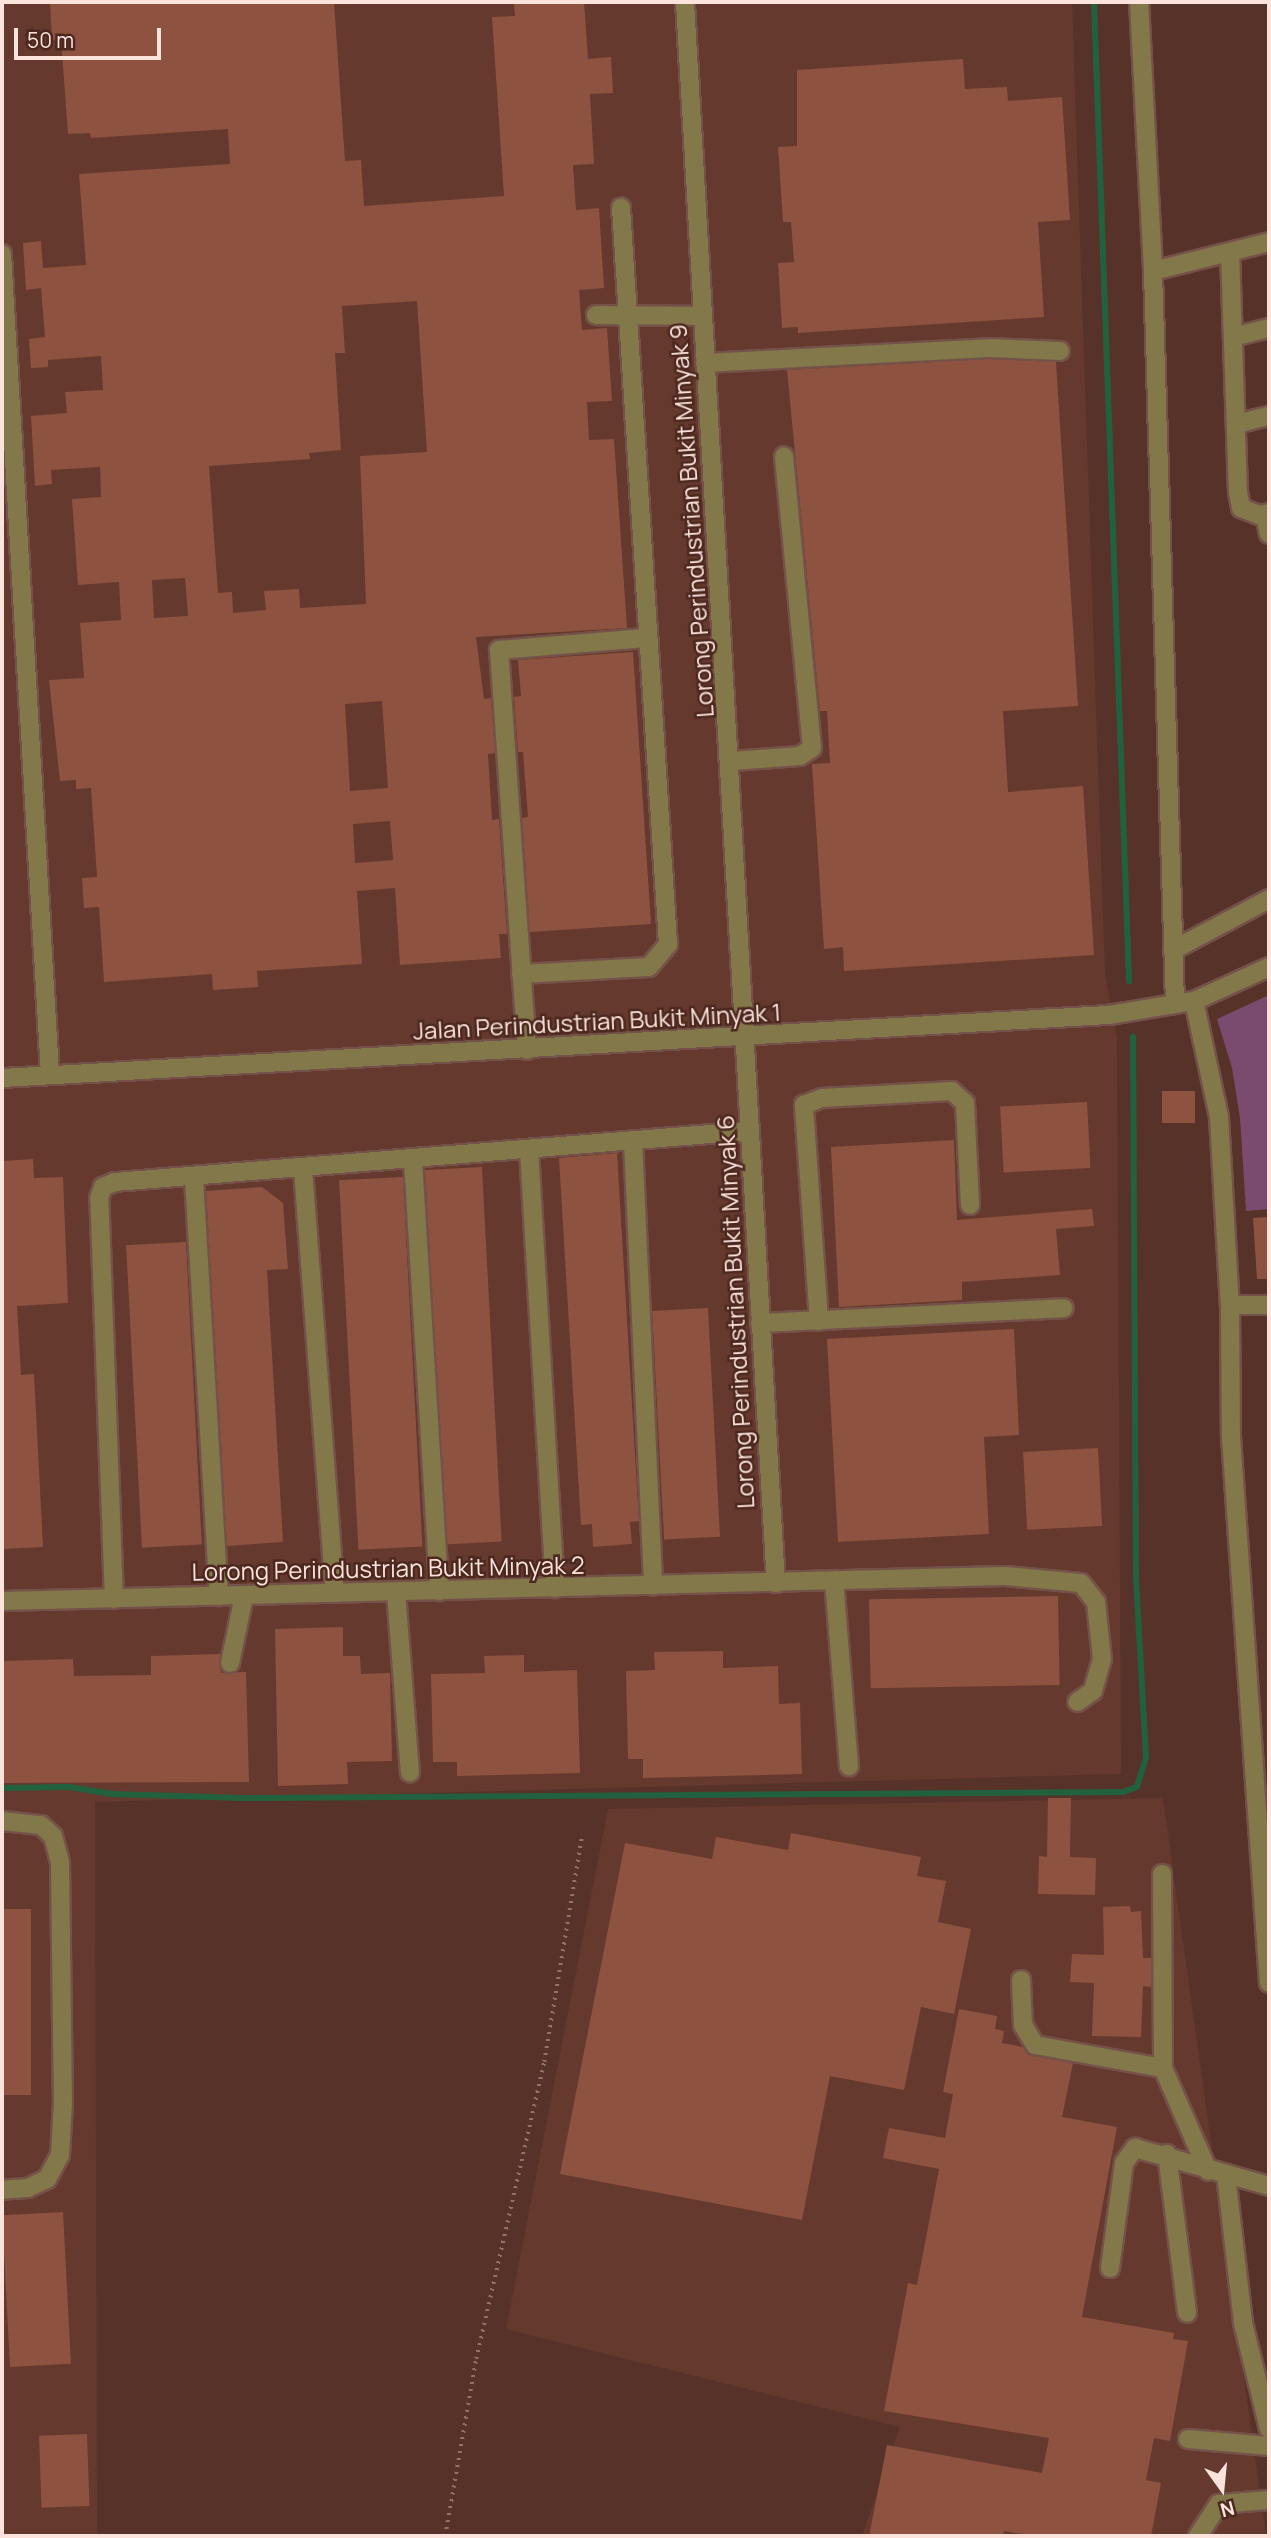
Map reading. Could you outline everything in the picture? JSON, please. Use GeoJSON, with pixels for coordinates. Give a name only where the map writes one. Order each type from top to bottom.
{"type":"FeatureCollection","features":[{"type":"Feature","properties":{"kind":"street","name":"Lorong Perindustrian Bukit Minyak 9"},"geometry":{"type":"LineString","coordinates":[[685,2],[705,363],[732,761],[743,1038]]}},
{"type":"Feature","properties":{"kind":"street"},"geometry":{"type":"LineString","coordinates":[[1139,2],[1153,271],[1175,1004]]}},
{"type":"Feature","properties":{"kind":"street"},"geometry":{"type":"LineString","coordinates":[[521,974],[649,967],[668,944],[646,638],[621,207]]}},
{"type":"Feature","properties":{"kind":"street"},"geometry":{"type":"LineString","coordinates":[[1153,271],[1269,242]]}},
{"type":"Feature","properties":{"kind":"street"},"geometry":{"type":"LineString","coordinates":[[1230,251],[1241,508],[1267,513],[1269,534]]}},
{"type":"Feature","properties":{"kind":"street"},"geometry":{"type":"LineString","coordinates":[[2,254],[4,338],[50,1075]]}},
{"type":"Feature","properties":{"kind":"street"},"geometry":{"type":"LineString","coordinates":[[596,315],[628,318],[703,316]]}},
{"type":"Feature","properties":{"kind":"street"},"geometry":{"type":"LineString","coordinates":[[1233,337],[1269,328]]}},
{"type":"Feature","properties":{"kind":"street"},"geometry":{"type":"LineString","coordinates":[[705,363],[989,348],[1060,351]]}},
{"type":"Feature","properties":{"kind":"street"},"geometry":{"type":"LineString","coordinates":[[1236,424],[1269,416]]}},
{"type":"Feature","properties":{"kind":"street"},"geometry":{"type":"LineString","coordinates":[[732,761],[800,756],[812,748],[784,456]]}},
{"type":"Feature","properties":{"kind":"street"},"geometry":{"type":"LineString","coordinates":[[527,1050],[499,650],[646,638]]}},
{"type":"Feature","properties":{"kind":"street"},"geometry":{"type":"LineString","coordinates":[[1173,950],[1269,899]]}},
{"type":"Feature","properties":{"kind":"street","name":"Jalan Perindustrian Bukit Minyak 1"},"geometry":{"type":"LineString","coordinates":[[2,1078],[743,1038],[1109,1015],[1194,1001],[1269,967]]}},
{"type":"Feature","properties":{"kind":"street"},"geometry":{"type":"LineString","coordinates":[[1194,1001],[1219,1117],[1230,1304],[1231,1437],[1265,1865],[1269,1983]]}},
{"type":"Feature","properties":{"kind":"street","name":"Lorong Perindustrian Bukit Minyak 6"},"geometry":{"type":"LineString","coordinates":[[743,1038],[776,1583]]}},
{"type":"Feature","properties":{"kind":"street"},"geometry":{"type":"LineString","coordinates":[[818,1321],[804,1105],[822,1098],[952,1091],[965,1103],[970,1205]]}},
{"type":"Feature","properties":{"kind":"street"},"geometry":{"type":"LineString","coordinates":[[114,1599],[99,1198],[103,1187],[115,1182],[194,1178],[748,1131]]}},
{"type":"Feature","properties":{"kind":"street"},"geometry":{"type":"LineString","coordinates":[[633,1141],[653,1586]]}},
{"type":"Feature","properties":{"kind":"street"},"geometry":{"type":"LineString","coordinates":[[528,1150],[555,1588]]}},
{"type":"Feature","properties":{"kind":"street"},"geometry":{"type":"LineString","coordinates":[[413,1160],[439,1591]]}},
{"type":"Feature","properties":{"kind":"street"},"geometry":{"type":"LineString","coordinates":[[303,1169],[335,1593]]}},
{"type":"Feature","properties":{"kind":"street"},"geometry":{"type":"LineString","coordinates":[[194,1178],[219,1596]]}},
{"type":"Feature","properties":{"kind":"street"},"geometry":{"type":"LineString","coordinates":[[1230,1304],[1269,1305]]}},
{"type":"Feature","properties":{"kind":"street"},"geometry":{"type":"LineString","coordinates":[[760,1323],[1063,1308]]}},
{"type":"Feature","properties":{"kind":"street","name":"Lorong Perindustrian Bukit Minyak 2"},"geometry":{"type":"LineString","coordinates":[[2,1601],[1005,1576],[1081,1583],[1096,1602],[1102,1659],[1093,1690],[1077,1702]]}},
{"type":"Feature","properties":{"kind":"street"},"geometry":{"type":"LineString","coordinates":[[834,1580],[849,1766]]}},
{"type":"Feature","properties":{"kind":"street"},"geometry":{"type":"LineString","coordinates":[[396,1592],[411,1772]]}},
{"type":"Feature","properties":{"kind":"street"},"geometry":{"type":"LineString","coordinates":[[230,1663],[244,1596]]}},
{"type":"Feature","properties":{"kind":"street"},"geometry":{"type":"LineString","coordinates":[[2,1821],[41,1825],[53,1836],[60,1863],[63,2102],[60,2155],[47,2179],[28,2188],[2,2190]]}},
{"type":"Feature","properties":{"kind":"street"},"geometry":{"type":"LineString","coordinates":[[1162,1874],[1163,2068],[1208,2171]]}},
{"type":"Feature","properties":{"kind":"street"},"geometry":{"type":"LineString","coordinates":[[1021,1980],[1023,2025],[1035,2045],[1163,2068]]}},
{"type":"Feature","properties":{"kind":"street"},"geometry":{"type":"LineString","coordinates":[[1110,2268],[1126,2156],[1135,2148],[1167,2154],[1208,2171],[1269,2186]]}},
{"type":"Feature","properties":{"kind":"street"},"geometry":{"type":"LineString","coordinates":[[1167,2154],[1187,2313]]}},
{"type":"Feature","properties":{"kind":"street"},"geometry":{"type":"LineString","coordinates":[[1226,2175],[1243,2323],[1269,2429]]}},
{"type":"Feature","properties":{"kind":"street"},"geometry":{"type":"LineString","coordinates":[[1188,2440],[1269,2446]]}},
{"type":"Feature","properties":{"kind":"street"},"geometry":{"type":"LineString","coordinates":[[1198,2536],[1219,2504],[1269,2500]]}},
{"type":"Feature","properties":{"kind":"path"},"geometry":{"type":"LineString","coordinates":[[445,2536],[476,2359],[544,2062],[582,1834]]}},
{"type":"Feature","properties":{"kind":"shaded area"},"geometry":{"type":"Polygon","coordinates":[[[2,2],[1072,2],[1105,974],[1117,1039],[1121,1774],[95,1802],[97,2536],[2,2536],[2,2]]]}},
{"type":"Feature","properties":{"kind":"shaded area"},"geometry":{"type":"Polygon","coordinates":[[[1269,995],[1269,1209],[1246,1211],[1240,1118],[1232,1068],[1217,1019],[1269,995]]]}},
{"type":"Feature","properties":{"kind":"shaded area"},"geometry":{"type":"Polygon","coordinates":[[[1163,1798],[1266,2536],[862,2536],[900,2427],[506,2329],[608,1809],[1163,1798]]]}},
{"type":"Feature","properties":{"kind":"building"},"geometry":{"type":"Polygon","coordinates":[[[50,2],[334,2],[345,161],[361,160],[364,206],[504,196],[492,17],[515,16],[514,2],[584,2],[588,59],[611,57],[613,93],[590,94],[594,164],[573,165],[576,210],[599,208],[604,288],[579,290],[582,330],[607,328],[612,401],[587,402],[589,440],[614,439],[627,628],[476,637],[484,699],[491,698],[495,753],[488,754],[492,820],[499,819],[507,934],[499,934],[501,958],[400,965],[395,888],[357,891],[362,964],[257,971],[258,987],[213,990],[212,974],[104,982],[99,907],[84,908],[82,878],[97,877],[91,788],[76,789],[76,780],[60,781],[49,680],[84,678],[80,623],[121,620],[119,582],[78,585],[72,499],[101,497],[100,467],[51,470],[52,484],[35,486],[31,416],[67,413],[65,392],[103,390],[101,356],[48,360],[48,367],[31,368],[29,339],[45,337],[41,288],[26,290],[23,243],[41,241],[43,268],[86,265],[79,174],[230,164],[228,129],[91,138],[90,133],[68,134],[61,39],[52,40],[50,2]],[[417,301],[342,306],[345,353],[335,353],[341,450],[309,453],[310,459],[209,466],[218,593],[232,592],[233,613],[266,610],[264,591],[299,589],[300,608],[366,604],[360,456],[427,452],[417,301]],[[185,578],[152,580],[154,618],[188,616],[185,578]],[[382,701],[345,704],[350,791],[388,788],[382,701]],[[390,821],[353,824],[355,863],[393,860],[390,821]]]}},
{"type":"Feature","properties":{"kind":"building"},"geometry":{"type":"Polygon","coordinates":[[[963,59],[965,89],[1007,87],[1008,101],[1062,97],[1070,220],[1038,222],[1044,317],[798,333],[798,327],[782,328],[778,263],[794,262],[791,222],[783,222],[778,147],[797,146],[797,70],[963,59]]]}},
{"type":"Feature","properties":{"kind":"building"},"geometry":{"type":"Polygon","coordinates":[[[989,359],[1056,362],[1078,706],[1003,711],[1008,792],[1083,786],[1094,955],[844,971],[843,947],[824,949],[812,764],[830,763],[827,711],[820,711],[787,370],[989,359]]]}},
{"type":"Feature","properties":{"kind":"building"},"geometry":{"type":"Polygon","coordinates":[[[633,652],[651,924],[530,932],[522,818],[528,817],[523,752],[518,752],[514,697],[521,696],[518,660],[633,652]]]}},
{"type":"Feature","properties":{"kind":"building"},"geometry":{"type":"Polygon","coordinates":[[[1162,1091],[1195,1091],[1195,1123],[1162,1123],[1162,1091]]]}},
{"type":"Feature","properties":{"kind":"building"},"geometry":{"type":"Polygon","coordinates":[[[1087,1102],[1090,1168],[1004,1172],[1000,1107],[1087,1102]]]}},
{"type":"Feature","properties":{"kind":"building"},"geometry":{"type":"Polygon","coordinates":[[[954,1140],[957,1220],[1092,1209],[1094,1226],[1056,1229],[1060,1275],[962,1282],[962,1300],[839,1307],[831,1147],[954,1140]]]}},
{"type":"Feature","properties":{"kind":"building"},"geometry":{"type":"Polygon","coordinates":[[[617,1153],[639,1521],[630,1522],[632,1544],[593,1547],[592,1524],[581,1525],[559,1158],[617,1153]]]}},
{"type":"Feature","properties":{"kind":"building"},"geometry":{"type":"Polygon","coordinates":[[[33,1159],[34,1178],[63,1177],[68,1303],[17,1306],[21,1375],[34,1374],[43,1547],[2,1549],[2,1161],[33,1159]]]}},
{"type":"Feature","properties":{"kind":"building"},"geometry":{"type":"Polygon","coordinates":[[[482,1167],[502,1541],[445,1544],[425,1170],[482,1167]]]}},
{"type":"Feature","properties":{"kind":"building"},"geometry":{"type":"Polygon","coordinates":[[[403,1177],[422,1546],[358,1550],[339,1180],[403,1177]]]}},
{"type":"Feature","properties":{"kind":"building"},"geometry":{"type":"Polygon","coordinates":[[[262,1187],[283,1203],[288,1269],[267,1270],[283,1542],[227,1546],[206,1191],[262,1187]]]}},
{"type":"Feature","properties":{"kind":"building"},"geometry":{"type":"Polygon","coordinates":[[[1269,1217],[1269,1279],[1257,1279],[1253,1218],[1269,1217]]]}},
{"type":"Feature","properties":{"kind":"building"},"geometry":{"type":"Polygon","coordinates":[[[186,1242],[202,1545],[142,1548],[126,1245],[186,1242]]]}},
{"type":"Feature","properties":{"kind":"building"},"geometry":{"type":"Polygon","coordinates":[[[708,1308],[720,1537],[664,1540],[652,1311],[708,1308]]]}},
{"type":"Feature","properties":{"kind":"building"},"geometry":{"type":"Polygon","coordinates":[[[1014,1329],[1019,1435],[984,1437],[989,1534],[838,1542],[827,1339],[1014,1329]]]}},
{"type":"Feature","properties":{"kind":"building"},"geometry":{"type":"Polygon","coordinates":[[[1098,1448],[1102,1526],[1027,1530],[1023,1452],[1098,1448]]]}},
{"type":"Feature","properties":{"kind":"building"},"geometry":{"type":"Polygon","coordinates":[[[1058,1596],[1060,1685],[871,1688],[869,1599],[1058,1596]]]}},
{"type":"Feature","properties":{"kind":"building"},"geometry":{"type":"Polygon","coordinates":[[[343,1627],[343,1656],[360,1656],[361,1674],[390,1673],[392,1761],[347,1762],[348,1784],[278,1786],[275,1629],[343,1627]]]}},
{"type":"Feature","properties":{"kind":"building"},"geometry":{"type":"Polygon","coordinates":[[[723,1651],[723,1668],[778,1666],[779,1704],[800,1703],[802,1774],[643,1778],[643,1759],[628,1759],[626,1671],[655,1670],[654,1652],[723,1651]]]}},
{"type":"Feature","properties":{"kind":"building"},"geometry":{"type":"Polygon","coordinates":[[[220,1654],[221,1673],[246,1672],[249,1782],[2,1783],[2,1661],[73,1659],[74,1676],[151,1675],[151,1656],[220,1654]]]}},
{"type":"Feature","properties":{"kind":"building"},"geometry":{"type":"Polygon","coordinates":[[[524,1655],[524,1672],[577,1670],[580,1773],[457,1776],[457,1762],[433,1762],[431,1674],[485,1673],[484,1656],[524,1655]]]}},
{"type":"Feature","properties":{"kind":"building"},"geometry":{"type":"Polygon","coordinates":[[[1048,1798],[1071,1798],[1070,1857],[1096,1858],[1095,1895],[1038,1894],[1039,1856],[1047,1857],[1048,1798]]]}},
{"type":"Feature","properties":{"kind":"building"},"geometry":{"type":"Polygon","coordinates":[[[791,1833],[921,1857],[917,1876],[946,1881],[938,1922],[971,1929],[954,2014],[921,2007],[904,2090],[830,2076],[802,2220],[560,2174],[625,1843],[712,1859],[716,1837],[788,1850],[791,1833]]]}},
{"type":"Feature","properties":{"kind":"building"},"geometry":{"type":"Polygon","coordinates":[[[1130,1906],[1131,1912],[1141,1911],[1143,1958],[1151,1958],[1151,1987],[1143,1986],[1141,2037],[1092,2036],[1094,1983],[1070,1982],[1072,1954],[1104,1955],[1103,1907],[1130,1906]]]}},
{"type":"Feature","properties":{"kind":"building"},"geometry":{"type":"Polygon","coordinates":[[[2,1909],[31,1909],[31,2095],[2,2095],[2,1909]]]}},
{"type":"Feature","properties":{"kind":"building"},"geometry":{"type":"Polygon","coordinates":[[[959,2009],[997,2016],[995,2029],[1004,2031],[1002,2043],[1023,2047],[1032,2056],[1073,2063],[1062,2117],[1117,2127],[1082,2317],[1174,2333],[1173,2339],[1188,2341],[1170,2441],[1154,2438],[1146,2480],[1161,2483],[1151,2536],[1033,2536],[1004,2531],[1003,2536],[869,2536],[887,2445],[1042,2473],[1049,2438],[884,2411],[908,2283],[917,2285],[939,2169],[883,2158],[889,2128],[945,2138],[953,2094],[943,2092],[959,2009]]]}},
{"type":"Feature","properties":{"kind":"building"},"geometry":{"type":"Polygon","coordinates":[[[63,2212],[71,2364],[10,2367],[2,2215],[63,2212]]]}},
{"type":"Feature","properties":{"kind":"building"},"geometry":{"type":"Polygon","coordinates":[[[87,2434],[90,2506],[42,2508],[39,2436],[87,2434]]]}},
{"type":"Feature","properties":{"kind":"waterway"},"geometry":{"type":"LineString","coordinates":[[1094,2],[1129,981]]}},
{"type":"Feature","properties":{"kind":"waterway"},"geometry":{"type":"LineString","coordinates":[[2,1788],[69,1787],[112,1794],[243,1798],[1123,1792],[1137,1787],[1146,1757],[1136,1578],[1133,1037]]}}]}
